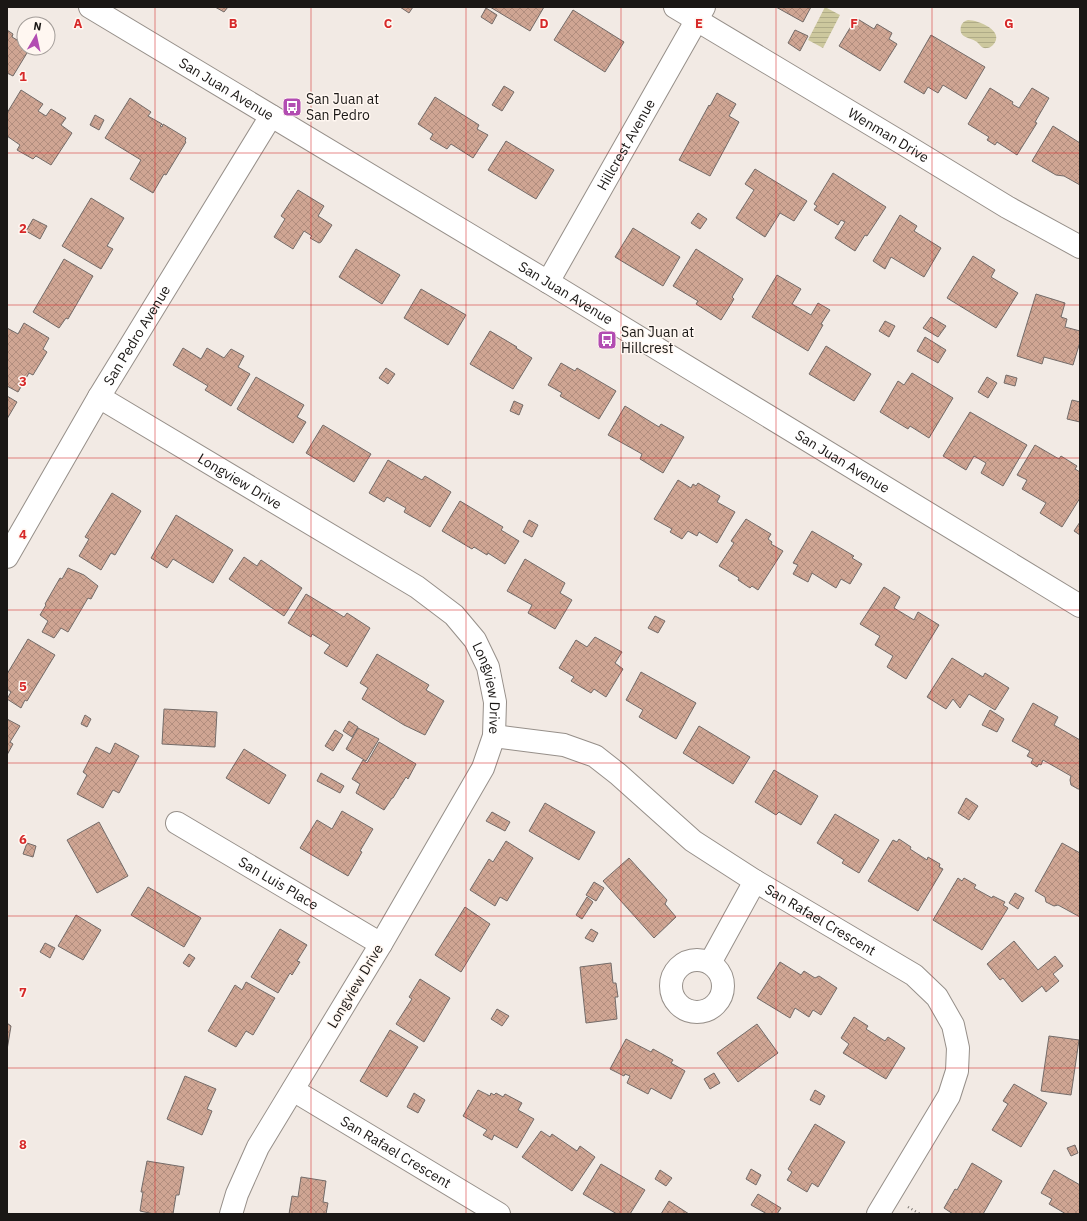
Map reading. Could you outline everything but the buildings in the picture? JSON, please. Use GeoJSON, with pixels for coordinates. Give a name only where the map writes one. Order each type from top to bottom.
{"type":"FeatureCollection","features":[{"type":"Feature","properties":{"kind":"street","name":"San Juan Avenue"},"geometry":{"type":"LineString","coordinates":[[90,7],[548,282],[1080,606]]}},
{"type":"Feature","properties":{"kind":"street","name":"Wenman Drive"},"geometry":{"type":"LineString","coordinates":[[675,7],[701,14],[902,143],[1007,207],[1080,247]]}},
{"type":"Feature","properties":{"kind":"street","name":"Hillcrest Avenue"},"geometry":{"type":"LineString","coordinates":[[548,282],[701,14]]}},
{"type":"Feature","properties":{"kind":"street","name":"San Pedro Avenue"},"geometry":{"type":"LineString","coordinates":[[7,557],[99,397],[271,116]]}},
{"type":"Feature","properties":{"kind":"street","name":"Longview Drive"},"geometry":{"type":"LineString","coordinates":[[99,397],[417,587],[454,615],[475,640],[488,666],[495,702],[494,736],[483,768],[381,944],[258,1147],[237,1194],[231,1214]]}},
{"type":"Feature","properties":{"kind":"street","name":"San Rafael Crescent"},"geometry":{"type":"LineString","coordinates":[[494,736],[564,745],[595,756],[618,774],[693,841],[755,881],[914,975],[937,997],[953,1025],[958,1048],[957,1071],[949,1096],[878,1214]]}},
{"type":"Feature","properties":{"kind":"street","name":"San Luis Place"},"geometry":{"type":"LineString","coordinates":[[177,823],[381,944]]}},
{"type":"Feature","properties":{"kind":"street"},"geometry":{"type":"LineString","coordinates":[[710,963],[755,881]]}},
{"type":"Feature","properties":{"kind":"street","name":"San Rafael Crescent"},"geometry":{"type":"LineString","coordinates":[[293,1090],[500,1214]]}},
{"type":"Feature","properties":{"kind":"shaded area"},"geometry":{"type":"Polygon","coordinates":[[[825,7],[840,15],[823,48],[808,40],[825,7]]]}},
{"type":"Feature","properties":{"kind":"shaded area"},"geometry":{"type":"Polygon","coordinates":[[[968,20],[984,24],[993,31],[996,35],[996,40],[993,45],[989,48],[984,48],[974,40],[961,33],[961,26],[963,22],[968,20]]]}},
{"type":"Feature","properties":{"kind":"place","name":"San Juan at San Pedro"},"geometry":{"type":"Point","coordinates":[292,107]}},
{"type":"Feature","properties":{"kind":"place","name":"San Juan at Hillcrest"},"geometry":{"type":"Point","coordinates":[607,340]}}]}
